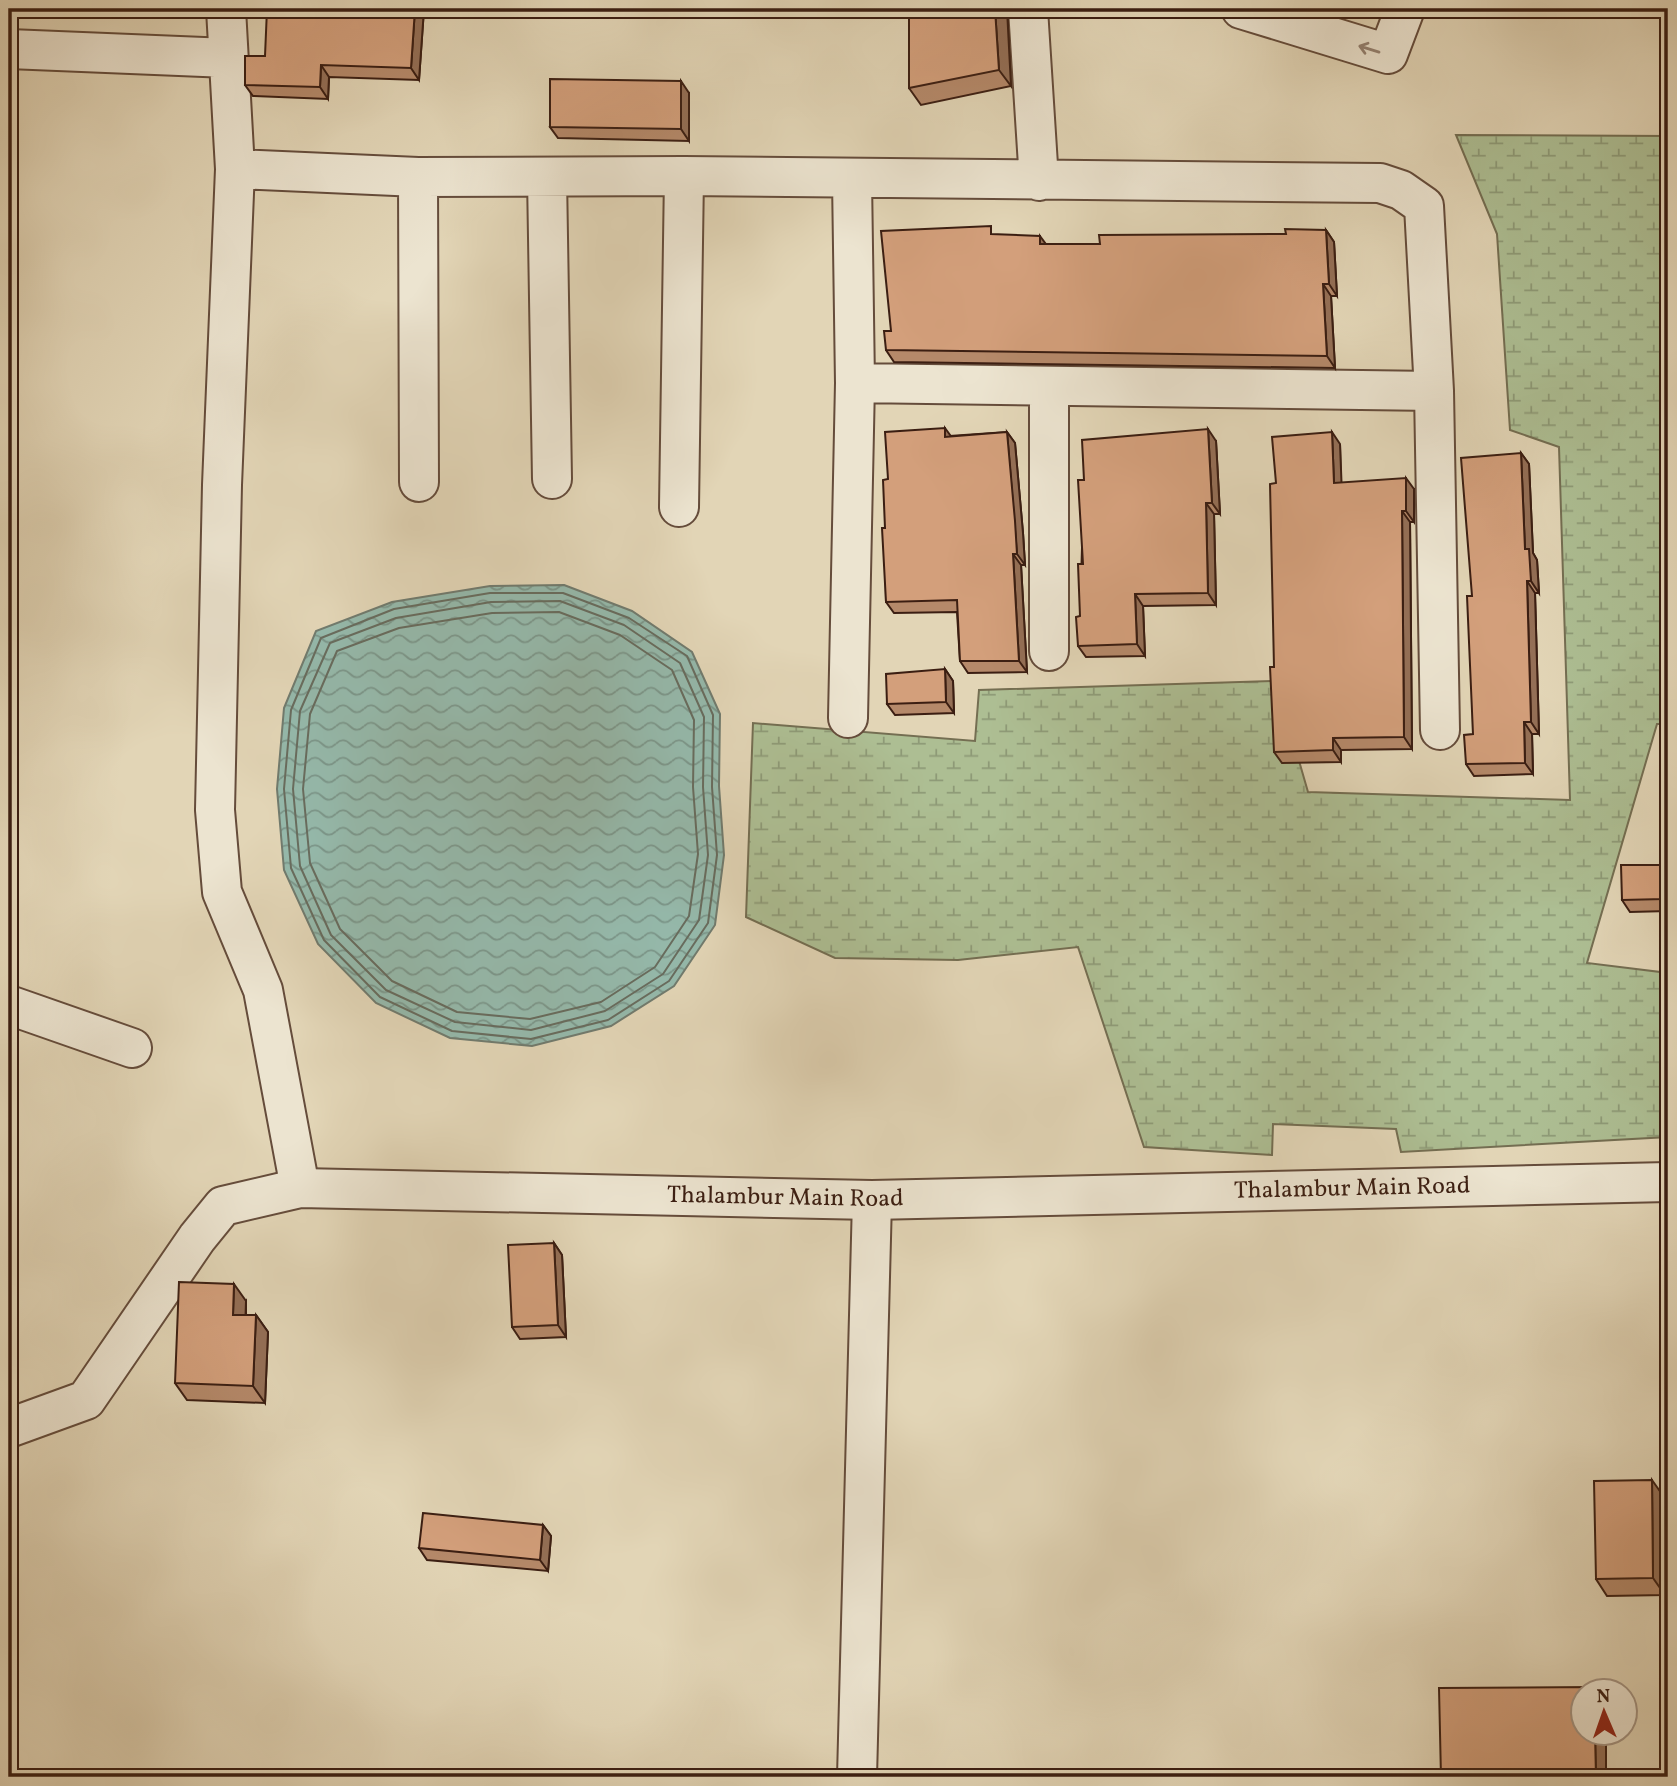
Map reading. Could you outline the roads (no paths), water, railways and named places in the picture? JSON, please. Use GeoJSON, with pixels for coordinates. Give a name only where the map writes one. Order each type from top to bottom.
{"type":"FeatureCollection","features":[{"type":"Feature","properties":{"kind":"street"},"geometry":{"type":"LineString","coordinates":[[226,9],[235,169],[222,485],[215,810],[222,892],[264,990],[300,1188]]}},
{"type":"Feature","properties":{"kind":"street"},"geometry":{"type":"LineString","coordinates":[[1028,9],[1039,181]]}},
{"type":"Feature","properties":{"kind":"street"},"geometry":{"type":"LineString","coordinates":[[1241,9],[1388,54],[1405,9]]}},
{"type":"Feature","properties":{"kind":"street"},"geometry":{"type":"LineString","coordinates":[[9,50],[228,58]]}},
{"type":"Feature","properties":{"kind":"street"},"geometry":{"type":"LineString","coordinates":[[235,169],[418,177],[684,176],[1039,181],[1367,181],[1401,190],[1424,206],[1434,391],[1440,730]]}},
{"type":"Feature","properties":{"kind":"street"},"geometry":{"type":"LineString","coordinates":[[679,507],[684,176]]}},
{"type":"Feature","properties":{"kind":"street"},"geometry":{"type":"LineString","coordinates":[[418,177],[419,482]]}},
{"type":"Feature","properties":{"kind":"street"},"geometry":{"type":"LineString","coordinates":[[547,177],[552,479]]}},
{"type":"Feature","properties":{"kind":"street"},"geometry":{"type":"LineString","coordinates":[[848,718],[855,383],[852,179]]}},
{"type":"Feature","properties":{"kind":"street"},"geometry":{"type":"LineString","coordinates":[[855,383],[1434,391]]}},
{"type":"Feature","properties":{"kind":"street"},"geometry":{"type":"LineString","coordinates":[[1049,387],[1049,650]]}},
{"type":"Feature","properties":{"kind":"street"},"geometry":{"type":"LineString","coordinates":[[9,1005],[132,1048]]}},
{"type":"Feature","properties":{"kind":"street","name":"Thalambur Main Road"},"geometry":{"type":"LineString","coordinates":[[9,1428],[86,1400],[197,1238],[223,1206],[300,1188],[872,1200],[1668,1182]]}},
{"type":"Feature","properties":{"kind":"street"},"geometry":{"type":"LineString","coordinates":[[857,1777],[872,1200]]}},
{"type":"Feature","properties":{"kind":"water"},"geometry":{"type":"Polygon","coordinates":[[[564,585],[632,611],[692,652],[720,714],[719,786],[724,855],[715,925],[674,986],[611,1026],[532,1046],[450,1038],[376,1003],[318,944],[284,870],[277,789],[284,708],[316,631],[392,602],[490,586],[564,585]]]}}]}
